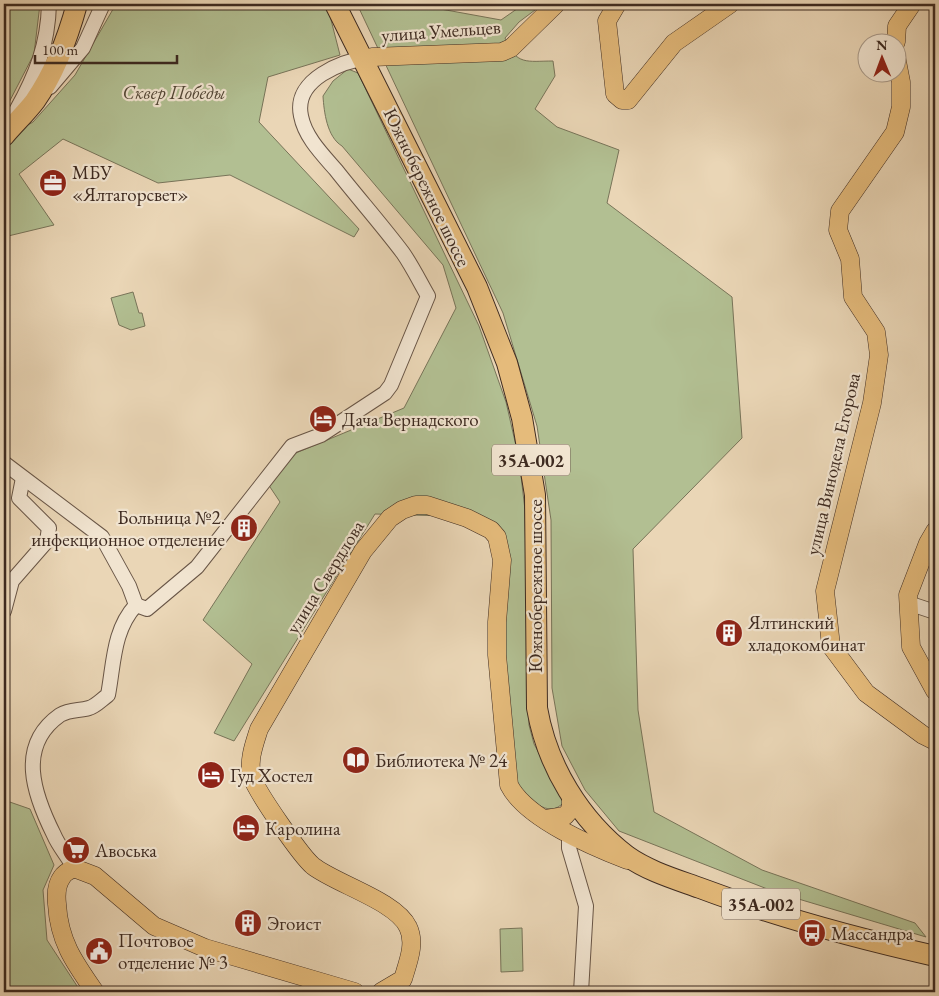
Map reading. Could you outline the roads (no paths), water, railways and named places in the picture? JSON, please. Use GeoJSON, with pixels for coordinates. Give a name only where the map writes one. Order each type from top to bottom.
{"type":"FeatureCollection","features":[{"type":"Feature","properties":{"kind":"highway"},"geometry":{"type":"LineString","coordinates":[[10,118],[33,90],[49,60],[68,4]]}},
{"type":"Feature","properties":{"kind":"highway"},"geometry":{"type":"LineString","coordinates":[[4,136],[35,102],[56,62],[77,4]]}},
{"type":"Feature","properties":{"kind":"highway","name":"Южнобережное шоссе"},"geometry":{"type":"LineString","coordinates":[[336,4],[477,287],[507,363],[522,418],[535,495],[537,708],[541,733],[551,759],[571,795],[637,862],[756,909],[813,926],[935,956]]}},
{"type":"Feature","properties":{"kind":"highway","name":"Южнобережное шоссе"},"geometry":{"type":"LineString","coordinates":[[345,4],[363,58],[485,285],[516,368],[530,416],[544,493],[548,698],[554,739],[577,788],[598,824],[634,848],[671,869],[761,904],[813,920],[935,948]]}},
{"type":"Feature","properties":{"kind":"main road","name":"улица Умельцев"},"geometry":{"type":"LineString","coordinates":[[363,58],[502,52],[511,48],[556,4]]}},
{"type":"Feature","properties":{"kind":"main road"},"geometry":{"type":"LineString","coordinates":[[617,4],[607,21],[615,94],[622,100],[628,100],[674,43],[730,4]]}},
{"type":"Feature","properties":{"kind":"main road"},"geometry":{"type":"LineString","coordinates":[[897,32],[897,26],[912,4]]}},
{"type":"Feature","properties":{"kind":"main road","name":"улица Винодела Егорова"},"geometry":{"type":"LineString","coordinates":[[901,82],[901,107],[895,132],[840,211],[838,230],[850,259],[853,297],[876,332],[879,356],[870,412],[825,590],[831,646],[866,693],[923,735],[935,741]]}},
{"type":"Feature","properties":{"kind":"main road","name":"улица Свердлова"},"geometry":{"type":"LineString","coordinates":[[381,992],[403,979],[412,948],[411,934],[407,924],[390,908],[312,865],[262,798],[252,778],[250,754],[259,729],[363,551],[380,528],[402,510],[416,505],[427,505],[481,525],[491,530],[497,537],[502,560],[497,647],[506,771],[509,785],[514,794],[569,836],[637,862]]}},
{"type":"Feature","properties":{"kind":"main road"},"geometry":{"type":"LineString","coordinates":[[935,531],[921,560],[908,595],[911,647],[935,692]]}},
{"type":"Feature","properties":{"kind":"main road"},"geometry":{"type":"LineString","coordinates":[[546,819],[566,816],[571,809],[571,795]]}},
{"type":"Feature","properties":{"kind":"main road"},"geometry":{"type":"LineString","coordinates":[[569,836],[598,824]]}},
{"type":"Feature","properties":{"kind":"main road"},"geometry":{"type":"LineString","coordinates":[[95,992],[74,962],[61,937],[56,892],[62,876],[74,868],[94,876],[154,926],[205,948],[355,992]]}},
{"type":"Feature","properties":{"kind":"street"},"geometry":{"type":"LineString","coordinates":[[10,118],[34,77],[47,36],[49,4]]}},
{"type":"Feature","properties":{"kind":"street"},"geometry":{"type":"LineString","coordinates":[[35,102],[66,71],[82,48],[103,4]]}},
{"type":"Feature","properties":{"kind":"street"},"geometry":{"type":"LineString","coordinates":[[136,605],[147,608],[197,567],[292,446],[321,435],[385,393],[391,384],[428,296],[403,254],[310,138],[301,116],[302,98],[308,84],[325,73],[363,58]]}},
{"type":"Feature","properties":{"kind":"street"},"geometry":{"type":"LineString","coordinates":[[4,463],[102,537],[129,586],[136,605]]}},
{"type":"Feature","properties":{"kind":"street"},"geometry":{"type":"LineString","coordinates":[[4,611],[12,581],[48,541],[49,528],[19,498],[23,478]]}},
{"type":"Feature","properties":{"kind":"street"},"geometry":{"type":"LineString","coordinates":[[908,603],[935,612]]}},
{"type":"Feature","properties":{"kind":"street"},"geometry":{"type":"LineString","coordinates":[[74,868],[54,836],[35,789],[33,756],[37,738],[61,714],[74,709],[88,708],[108,695],[112,655],[124,618],[136,605]]}},
{"type":"Feature","properties":{"kind":"street"},"geometry":{"type":"LineString","coordinates":[[569,836],[567,842],[586,906],[581,992]]}},
{"type":"Feature","properties":{"kind":"place","name":"МБУ «Ялтагорсвет»"},"geometry":{"type":"Point","coordinates":[53,183]}},
{"type":"Feature","properties":{"kind":"place","name":"Дача Вернадского"},"geometry":{"type":"Point","coordinates":[323,419]}},
{"type":"Feature","properties":{"kind":"place","name":"Больница №2. инфекционное отделение"},"geometry":{"type":"Point","coordinates":[244,528]}},
{"type":"Feature","properties":{"kind":"place","name":"Ялтинский хладокомбинат"},"geometry":{"type":"Point","coordinates":[729,633]}},
{"type":"Feature","properties":{"kind":"place","name":"Библиотека № 24"},"geometry":{"type":"Point","coordinates":[356,760]}},
{"type":"Feature","properties":{"kind":"place","name":"Гуд Хостел"},"geometry":{"type":"Point","coordinates":[211,775]}},
{"type":"Feature","properties":{"kind":"place","name":"Каролина"},"geometry":{"type":"Point","coordinates":[246,828]}},
{"type":"Feature","properties":{"kind":"place","name":"Авоська"},"geometry":{"type":"Point","coordinates":[76,850]}},
{"type":"Feature","properties":{"kind":"place","name":"Эгоист"},"geometry":{"type":"Point","coordinates":[248,923]}},
{"type":"Feature","properties":{"kind":"place","name":"Массандра"},"geometry":{"type":"Point","coordinates":[812,933]}},
{"type":"Feature","properties":{"kind":"place","name":"Почтовое отделение № 3"},"geometry":{"type":"Point","coordinates":[99,951]}},
{"type":"Feature","properties":{"kind":"park label","name":"Сквер Победы"},"geometry":{"type":"Point","coordinates":[174,92]}}]}
